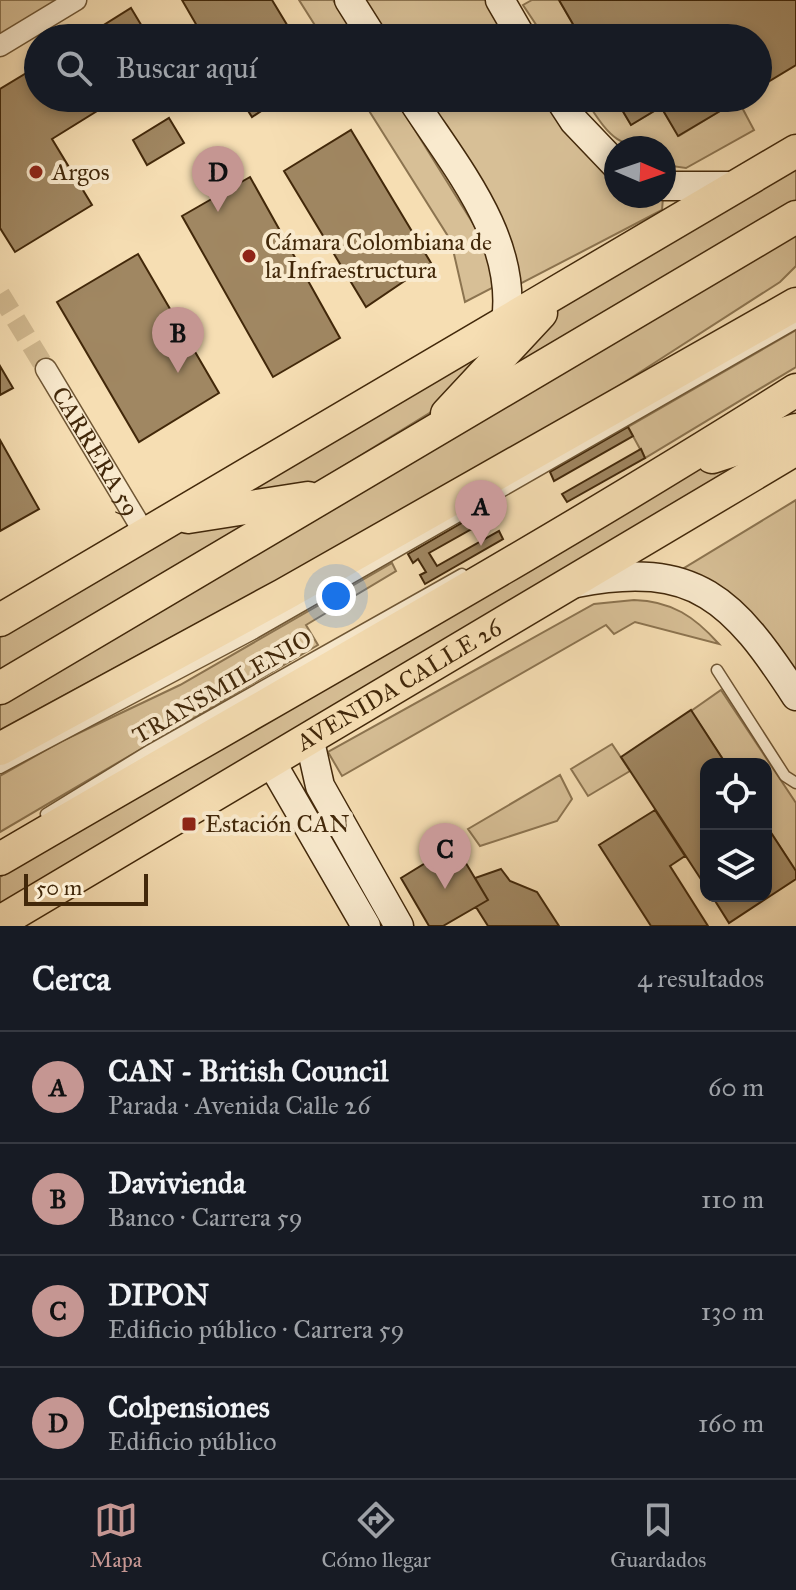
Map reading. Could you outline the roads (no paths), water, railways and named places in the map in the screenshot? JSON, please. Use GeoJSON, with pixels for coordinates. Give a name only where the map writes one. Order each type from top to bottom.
{"type":"FeatureCollection","features":[{"type":"Feature","properties":{"kind":"main road"},"geometry":{"type":"LineString","coordinates":[[0,620],[796,151]]}},
{"type":"Feature","properties":{"kind":"main road"},"geometry":{"type":"LineString","coordinates":[[0,688],[796,217]]}},
{"type":"Feature","properties":{"kind":"main road"},"geometry":{"type":"LineString","coordinates":[[751,331],[796,284]]}},
{"type":"Feature","properties":{"kind":"main road"},"geometry":{"type":"LineString","coordinates":[[423,439],[564,287]]}},
{"type":"Feature","properties":{"kind":"main road"},"geometry":{"type":"LineString","coordinates":[[0,749],[283,595],[796,304]]}},
{"type":"Feature","properties":{"kind":"main road","name":"AVENIDA CALLE 26"},"geometry":{"type":"LineString","coordinates":[[0,859],[671,469],[796,390]]}},
{"type":"Feature","properties":{"kind":"main road"},"geometry":{"type":"LineString","coordinates":[[671,469],[796,430]]}},
{"type":"Feature","properties":{"kind":"main road","name":"AVENIDA CALLE 26"},"geometry":{"type":"LineString","coordinates":[[0,922],[796,449]]}},
{"type":"Feature","properties":{"kind":"main road"},"geometry":{"type":"LineString","coordinates":[[157,527],[327,495]]}},
{"type":"Feature","properties":{"kind":"street"},"geometry":{"type":"LineString","coordinates":[[36,24],[76,0]]}},
{"type":"Feature","properties":{"kind":"street"},"geometry":{"type":"LineString","coordinates":[[349,0],[364,24]]}},
{"type":"Feature","properties":{"kind":"street"},"geometry":{"type":"LineString","coordinates":[[500,0],[514,24]]}},
{"type":"Feature","properties":{"kind":"street"},"geometry":{"type":"LineString","coordinates":[[0,46],[24,31]]}},
{"type":"Feature","properties":{"kind":"street"},"geometry":{"type":"LineString","coordinates":[[420,112],[469,188],[499,244],[508,282],[506,321]]}},
{"type":"Feature","properties":{"kind":"street"},"geometry":{"type":"LineString","coordinates":[[568,112],[604,152]]}},
{"type":"Feature","properties":{"kind":"street"},"geometry":{"type":"LineString","coordinates":[[676,186],[736,186]]}},
{"type":"Feature","properties":{"kind":"street","name":"CARRERA 59"},"geometry":{"type":"LineString","coordinates":[[46,369],[157,527]]}},
{"type":"Feature","properties":{"kind":"street"},"geometry":{"type":"LineString","coordinates":[[567,584],[603,577],[638,576],[669,579],[702,590],[737,615],[796,696]]}},
{"type":"Feature","properties":{"kind":"street"},"geometry":{"type":"LineString","coordinates":[[309,737],[320,786],[399,926]]}},
{"type":"Feature","properties":{"kind":"street"},"geometry":{"type":"LineString","coordinates":[[270,760],[366,926]]}},
{"type":"Feature","properties":{"kind":"lane","name":"TRANSMILENIO"},"geometry":{"type":"LineString","coordinates":[[0,768],[255,633],[796,323]]}},
{"type":"Feature","properties":{"kind":"lane"},"geometry":{"type":"LineString","coordinates":[[752,402],[796,375]]}},
{"type":"Feature","properties":{"kind":"lane","name":"TRANSMILENIO"},"geometry":{"type":"LineString","coordinates":[[35,821],[163,742],[468,570]]}},
{"type":"Feature","properties":{"kind":"lane"},"geometry":{"type":"LineString","coordinates":[[717,670],[785,776],[796,783]]}},
{"type":"Feature","properties":{"kind":"tunnel"},"geometry":{"type":"LineString","coordinates":[[0,294],[46,369]]}},
{"type":"Feature","properties":{"kind":"place","name":"Argos"},"geometry":{"type":"Point","coordinates":[36,172]}},
{"type":"Feature","properties":{"kind":"place","name":"Colpensiones"},"geometry":{"type":"Point","coordinates":[218,212]}},
{"type":"Feature","properties":{"kind":"place","name":"Cámara Colombiana de la Infraestructura"},"geometry":{"type":"Point","coordinates":[249,256]}},
{"type":"Feature","properties":{"kind":"place","name":"Davivienda"},"geometry":{"type":"Point","coordinates":[178,373]}},
{"type":"Feature","properties":{"kind":"place","name":"CAN - British Council"},"geometry":{"type":"Point","coordinates":[481,546]}},
{"type":"Feature","properties":{"kind":"place","name":"Estación CAN"},"geometry":{"type":"Point","coordinates":[189,824]}},
{"type":"Feature","properties":{"kind":"place","name":"DIPON"},"geometry":{"type":"Point","coordinates":[445,889]}}]}
